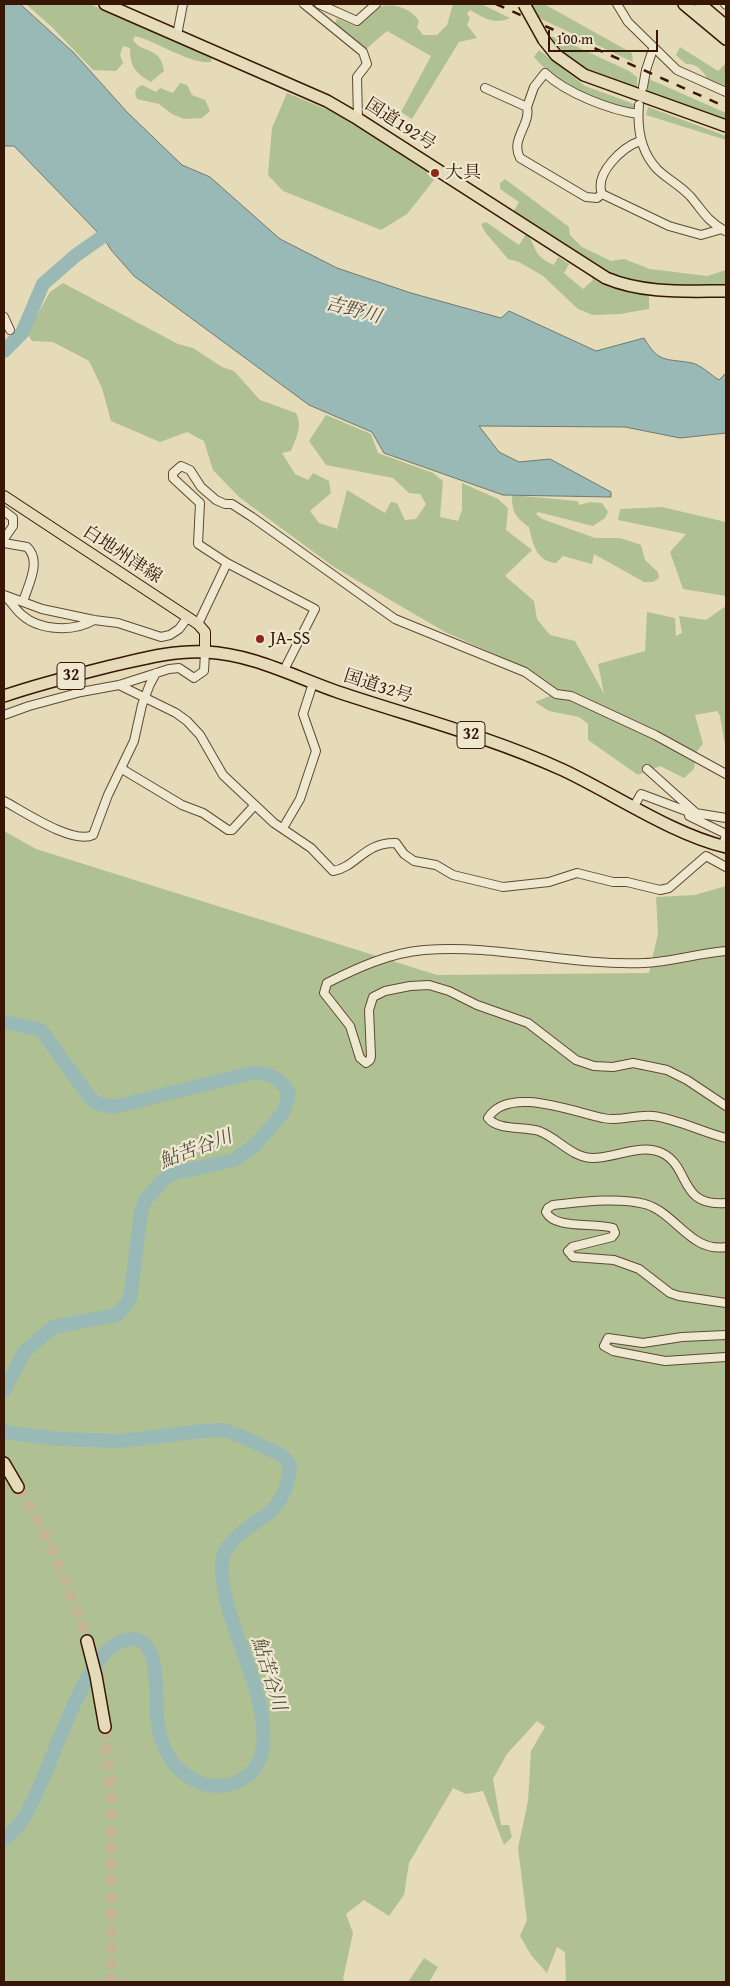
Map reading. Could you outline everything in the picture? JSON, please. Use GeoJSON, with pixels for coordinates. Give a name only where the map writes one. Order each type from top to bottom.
{"type":"FeatureCollection","features":[{"type":"Feature","properties":{"kind":"highway","name":"国道192号"},"geometry":{"type":"LineString","coordinates":[[105,4],[327,101],[606,278],[620,284],[656,290],[726,291]]}},
{"type":"Feature","properties":{"kind":"highway"},"geometry":{"type":"LineString","coordinates":[[524,4],[544,40],[556,55],[584,75],[726,126]]}},
{"type":"Feature","properties":{"kind":"highway"},"geometry":{"type":"LineString","coordinates":[[684,4],[726,39]]}},
{"type":"Feature","properties":{"kind":"highway"},"geometry":{"type":"LineString","coordinates":[[700,4],[726,26]]}},
{"type":"Feature","properties":{"kind":"highway","name":"国道32号"},"geometry":{"type":"LineString","coordinates":[[4,696],[42,683],[173,653],[206,652],[258,662],[313,683],[501,744],[560,769],[690,834],[724,846]]}},
{"type":"Feature","properties":{"kind":"highway"},"geometry":{"type":"LineString","coordinates":[[4,1463],[18,1487]]}},
{"type":"Feature","properties":{"kind":"highway"},"geometry":{"type":"LineString","coordinates":[[88,1645],[105,1726]]}},
{"type":"Feature","properties":{"kind":"main road","name":"白地州津線"},"geometry":{"type":"LineString","coordinates":[[4,496],[198,624]]}},
{"type":"Feature","properties":{"kind":"main road"},"geometry":{"type":"LineString","coordinates":[[198,624],[205,632],[206,652]]}},
{"type":"Feature","properties":{"kind":"street"},"geometry":{"type":"LineString","coordinates":[[177,36],[182,4]]}},
{"type":"Feature","properties":{"kind":"street"},"geometry":{"type":"LineString","coordinates":[[304,4],[364,52],[367,64],[357,77],[358,119]]}},
{"type":"Feature","properties":{"kind":"street"},"geometry":{"type":"LineString","coordinates":[[319,4],[358,21],[376,4]]}},
{"type":"Feature","properties":{"kind":"street"},"geometry":{"type":"LineString","coordinates":[[616,4],[628,22],[653,49],[677,70],[726,92]]}},
{"type":"Feature","properties":{"kind":"street"},"geometry":{"type":"LineString","coordinates":[[643,87],[653,49]]}},
{"type":"Feature","properties":{"kind":"street"},"geometry":{"type":"LineString","coordinates":[[602,194],[597,198],[586,197],[520,158],[517,152],[517,141],[529,114],[527,107],[534,87],[545,73],[568,90],[626,112],[638,114]]}},
{"type":"Feature","properties":{"kind":"street"},"geometry":{"type":"LineString","coordinates":[[485,88],[527,107]]}},
{"type":"Feature","properties":{"kind":"street"},"geometry":{"type":"LineString","coordinates":[[640,105],[638,114],[640,141],[657,169],[689,196],[708,221],[724,231]]}},
{"type":"Feature","properties":{"kind":"street"},"geometry":{"type":"LineString","coordinates":[[640,141],[626,148],[608,167],[602,178],[600,189],[602,194],[669,226],[701,235],[724,231]]}},
{"type":"Feature","properties":{"kind":"street"},"geometry":{"type":"LineString","coordinates":[[4,317],[10,330]]}},
{"type":"Feature","properties":{"kind":"street"},"geometry":{"type":"LineString","coordinates":[[283,672],[315,609],[227,564],[198,544],[200,504],[173,478],[173,473],[181,466],[190,470],[201,487],[216,500],[225,504],[232,504],[252,517],[396,618],[525,672],[556,694],[570,696],[638,727],[726,774]]}},
{"type":"Feature","properties":{"kind":"street"},"geometry":{"type":"LineString","coordinates":[[4,511],[14,518],[13,526],[4,539]]}},
{"type":"Feature","properties":{"kind":"street"},"geometry":{"type":"LineString","coordinates":[[4,543],[27,547],[34,557],[34,568],[23,602]]}},
{"type":"Feature","properties":{"kind":"street"},"geometry":{"type":"LineString","coordinates":[[198,624],[227,564]]}},
{"type":"Feature","properties":{"kind":"street"},"geometry":{"type":"LineString","coordinates":[[5,596],[42,609],[94,620],[118,622],[161,637],[170,635],[179,629],[188,617]]}},
{"type":"Feature","properties":{"kind":"street"},"geometry":{"type":"LineString","coordinates":[[5,596],[23,615],[33,622],[43,625],[58,628],[82,627],[94,620]]}},
{"type":"Feature","properties":{"kind":"street"},"geometry":{"type":"LineString","coordinates":[[4,716],[81,692],[119,685],[179,668],[194,678],[204,671],[206,652]]}},
{"type":"Feature","properties":{"kind":"street"},"geometry":{"type":"LineString","coordinates":[[4,801],[71,835],[87,838],[93,834],[108,795],[134,741],[145,697],[156,673]]}},
{"type":"Feature","properties":{"kind":"street"},"geometry":{"type":"LineString","coordinates":[[283,828],[300,799],[316,751],[304,714],[313,683]]}},
{"type":"Feature","properties":{"kind":"street"},"geometry":{"type":"LineString","coordinates":[[119,685],[145,697],[187,721],[200,736],[223,775],[255,805],[311,848],[333,871],[340,869],[368,849],[396,843],[404,854],[414,861],[436,866],[454,875],[504,887],[549,882],[577,873],[613,882],[627,882],[660,890],[669,888],[706,856],[726,867]]}},
{"type":"Feature","properties":{"kind":"street"},"geometry":{"type":"LineString","coordinates":[[122,769],[182,805],[203,813],[228,830],[232,830],[255,805]]}},
{"type":"Feature","properties":{"kind":"street"},"geometry":{"type":"LineString","coordinates":[[647,769],[693,813]]}},
{"type":"Feature","properties":{"kind":"street"},"geometry":{"type":"LineString","coordinates":[[634,806],[641,794],[693,813],[726,818]]}},
{"type":"Feature","properties":{"kind":"street"},"geometry":{"type":"LineString","coordinates":[[693,813],[689,816],[726,834],[724,846]]}},
{"type":"Feature","properties":{"kind":"street"},"geometry":{"type":"LineString","coordinates":[[726,951],[644,963],[539,957],[485,950],[423,950],[369,963],[327,983],[324,993],[350,1026],[360,1058],[366,1063],[370,1060],[371,1056],[369,1010],[373,997],[385,991],[410,986],[429,985],[449,991],[477,1005],[528,1023],[576,1060],[594,1066],[614,1067],[633,1063],[667,1070],[687,1080],[726,1106]]}},
{"type":"Feature","properties":{"kind":"street"},"geometry":{"type":"LineString","coordinates":[[726,1138],[662,1118],[650,1116],[616,1120],[534,1103],[506,1103],[498,1107],[488,1118],[497,1125],[528,1128],[541,1132],[570,1151],[593,1158],[644,1150],[662,1153],[670,1160],[692,1192],[702,1202],[713,1204],[726,1203]]}},
{"type":"Feature","properties":{"kind":"street"},"geometry":{"type":"LineString","coordinates":[[726,1247],[717,1249],[703,1246],[659,1210],[645,1204],[622,1202],[553,1204],[546,1212],[549,1218],[558,1222],[613,1228],[615,1233],[612,1237],[572,1247],[568,1252],[573,1257],[614,1260],[639,1269],[670,1293],[726,1303]]}},
{"type":"Feature","properties":{"kind":"street"},"geometry":{"type":"LineString","coordinates":[[726,1336],[692,1336],[644,1343],[608,1338],[604,1346],[613,1351],[665,1360],[726,1357]]}},
{"type":"Feature","properties":{"kind":"green space"},"geometry":{"type":"Polygon","coordinates":[[[26,4],[90,4],[212,58],[211,62],[193,60],[135,36],[133,40],[137,44],[155,54],[162,63],[164,71],[151,82],[137,72],[132,64],[130,48],[123,46],[120,55],[123,63],[116,71],[93,70],[53,28],[26,4]]]}},
{"type":"Feature","properties":{"kind":"green space"},"geometry":{"type":"Polygon","coordinates":[[[453,4],[481,4],[510,18],[494,21],[470,10],[467,14],[470,18],[467,25],[477,38],[459,42],[412,119],[401,112],[431,56],[387,31],[366,49],[335,24],[337,18],[357,27],[373,10],[385,6],[398,6],[415,16],[419,21],[417,27],[423,35],[437,35],[447,25],[453,4]]]}},
{"type":"Feature","properties":{"kind":"green space"},"geometry":{"type":"Polygon","coordinates":[[[531,4],[544,4],[632,53],[633,62],[537,17],[531,4]]]}},
{"type":"Feature","properties":{"kind":"green space"},"geometry":{"type":"Polygon","coordinates":[[[549,36],[558,38],[629,71],[637,77],[637,88],[588,70],[568,57],[549,36]]]}},
{"type":"Feature","properties":{"kind":"green space"},"geometry":{"type":"Polygon","coordinates":[[[680,47],[718,71],[726,63],[726,86],[708,80],[699,68],[686,64],[676,55],[680,47]]]}},
{"type":"Feature","properties":{"kind":"green space"},"geometry":{"type":"Polygon","coordinates":[[[539,50],[585,86],[634,104],[634,111],[567,84],[534,57],[539,50]]]}},
{"type":"Feature","properties":{"kind":"green space"},"geometry":{"type":"Polygon","coordinates":[[[649,79],[726,113],[726,120],[647,91],[649,79]]]}},
{"type":"Feature","properties":{"kind":"green space"},"geometry":{"type":"Polygon","coordinates":[[[180,83],[187,85],[192,95],[205,100],[210,111],[202,118],[184,119],[172,114],[159,104],[137,99],[135,93],[137,88],[142,85],[156,92],[160,88],[173,93],[180,83]]]}},
{"type":"Feature","properties":{"kind":"green space"},"geometry":{"type":"Polygon","coordinates":[[[287,93],[350,119],[427,171],[427,174],[434,180],[407,214],[381,230],[283,191],[268,175],[272,128],[287,93]]]}},
{"type":"Feature","properties":{"kind":"green space"},"geometry":{"type":"Polygon","coordinates":[[[648,107],[726,136],[726,140],[646,115],[648,107]]]}},
{"type":"Feature","properties":{"kind":"green space"},"geometry":{"type":"Polygon","coordinates":[[[505,179],[569,227],[570,235],[582,247],[611,261],[624,259],[650,269],[707,276],[726,270],[726,286],[698,287],[639,284],[637,294],[649,296],[649,309],[620,314],[593,315],[578,309],[543,276],[519,262],[508,259],[485,232],[481,224],[486,222],[519,245],[526,234],[538,254],[546,261],[554,265],[558,257],[569,264],[564,273],[583,289],[593,280],[580,258],[512,214],[519,202],[500,189],[500,183],[505,179]]]}},
{"type":"Feature","properties":{"kind":"green space"},"geometry":{"type":"Polygon","coordinates":[[[63,283],[178,344],[193,348],[222,367],[234,371],[260,400],[296,413],[299,423],[297,437],[291,451],[282,453],[295,474],[308,480],[313,473],[329,481],[331,493],[310,511],[319,523],[337,529],[347,490],[385,513],[391,502],[397,503],[405,520],[416,519],[426,504],[420,494],[409,493],[393,478],[326,465],[309,441],[326,415],[371,434],[378,453],[433,473],[443,481],[440,517],[458,521],[462,510],[462,483],[498,499],[508,508],[506,530],[532,550],[505,576],[534,601],[537,619],[550,635],[575,641],[604,694],[598,664],[645,651],[647,612],[675,618],[676,636],[682,633],[679,616],[706,620],[726,606],[726,750],[720,716],[717,711],[695,715],[703,744],[697,751],[694,769],[684,778],[660,766],[638,775],[588,740],[588,724],[579,717],[549,711],[535,702],[555,694],[508,660],[445,632],[334,567],[239,497],[213,470],[204,441],[187,432],[160,442],[111,421],[102,388],[89,361],[53,342],[32,341],[27,333],[50,292],[63,283]]]}},
{"type":"Feature","properties":{"kind":"green space"},"geometry":{"type":"Polygon","coordinates":[[[512,495],[577,501],[580,505],[590,502],[602,503],[608,512],[605,518],[593,526],[538,512],[536,514],[542,519],[595,538],[620,538],[641,545],[645,560],[658,572],[659,578],[653,582],[644,582],[594,554],[592,564],[563,556],[556,563],[549,562],[536,551],[529,527],[515,514],[512,495]]]}},
{"type":"Feature","properties":{"kind":"green space"},"geometry":{"type":"Polygon","coordinates":[[[662,507],[726,522],[726,596],[683,589],[670,552],[686,534],[618,520],[620,509],[662,507]]]}},
{"type":"Feature","properties":{"kind":"green space"},"geometry":{"type":"Polygon","coordinates":[[[4,831],[36,849],[437,975],[649,973],[658,933],[656,897],[695,895],[726,886],[726,1982],[566,1982],[565,1952],[557,1947],[547,1973],[531,1955],[520,1936],[527,1920],[518,1848],[528,1801],[531,1751],[545,1727],[537,1721],[507,1754],[493,1779],[501,1825],[509,1825],[512,1837],[504,1845],[483,1791],[466,1794],[453,1788],[409,1863],[404,1895],[389,1916],[364,1900],[346,1914],[353,1933],[343,1979],[346,1982],[4,1982],[4,831]]]}},
{"type":"Feature","properties":{"kind":"green space"},"geometry":{"type":"Polygon","coordinates":[[[424,1958],[438,1967],[429,1982],[408,1982],[424,1958]]]}},
{"type":"Feature","properties":{"kind":"water","name":"吉野川"},"geometry":{"type":"Polygon","coordinates":[[[4,4],[20,4],[74,53],[127,112],[182,165],[210,177],[280,239],[337,268],[411,293],[501,318],[509,311],[596,351],[644,338],[659,356],[669,360],[695,364],[719,380],[726,373],[726,433],[680,438],[625,427],[479,426],[499,452],[519,462],[550,459],[611,492],[611,497],[503,495],[384,453],[372,432],[309,405],[134,276],[111,250],[105,240],[14,146],[4,146],[4,4]]]}},
{"type":"Feature","properties":{"kind":"waterway","name":"鮎苦谷川"},"geometry":{"type":"LineString","coordinates":[[4,351],[22,333],[43,284],[75,256],[109,232],[112,224]]}},
{"type":"Feature","properties":{"kind":"waterway","name":"鮎苦谷川"},"geometry":{"type":"LineString","coordinates":[[4,1022],[41,1030],[91,1099],[99,1104],[113,1107],[255,1072],[275,1078],[289,1094],[283,1113],[255,1145],[234,1160],[175,1173],[165,1178],[146,1199],[141,1212],[130,1299],[117,1315],[53,1327],[24,1352],[4,1391]]}},
{"type":"Feature","properties":{"kind":"waterway","name":"鮎苦谷川"},"geometry":{"type":"LineString","coordinates":[[4,1430],[10,1433],[60,1439],[121,1441],[223,1430],[243,1437],[283,1456],[290,1465],[287,1484],[278,1503],[269,1513],[234,1539],[228,1546],[222,1562],[223,1586],[227,1603],[257,1693],[262,1719],[263,1743],[258,1763],[244,1778],[220,1786],[200,1783],[182,1772],[171,1759],[160,1736],[157,1718],[156,1681],[151,1653],[144,1643],[134,1639],[120,1642],[106,1652],[92,1670],[67,1720],[34,1798],[23,1819],[4,1840]]}},
{"type":"Feature","properties":{"kind":"tunnel"},"geometry":{"type":"LineString","coordinates":[[18,1487],[39,1524],[57,1562],[87,1641]]}},
{"type":"Feature","properties":{"kind":"tunnel"},"geometry":{"type":"LineString","coordinates":[[105,1727],[111,1795],[111,1982]]}},
{"type":"Feature","properties":{"kind":"railway"},"geometry":{"type":"LineString","coordinates":[[496,4],[726,107]]}},
{"type":"Feature","properties":{"kind":"place","name":"大具"},"geometry":{"type":"Point","coordinates":[435,173]}},
{"type":"Feature","properties":{"kind":"place","name":"JA-SS"},"geometry":{"type":"Point","coordinates":[260,639]}}]}
